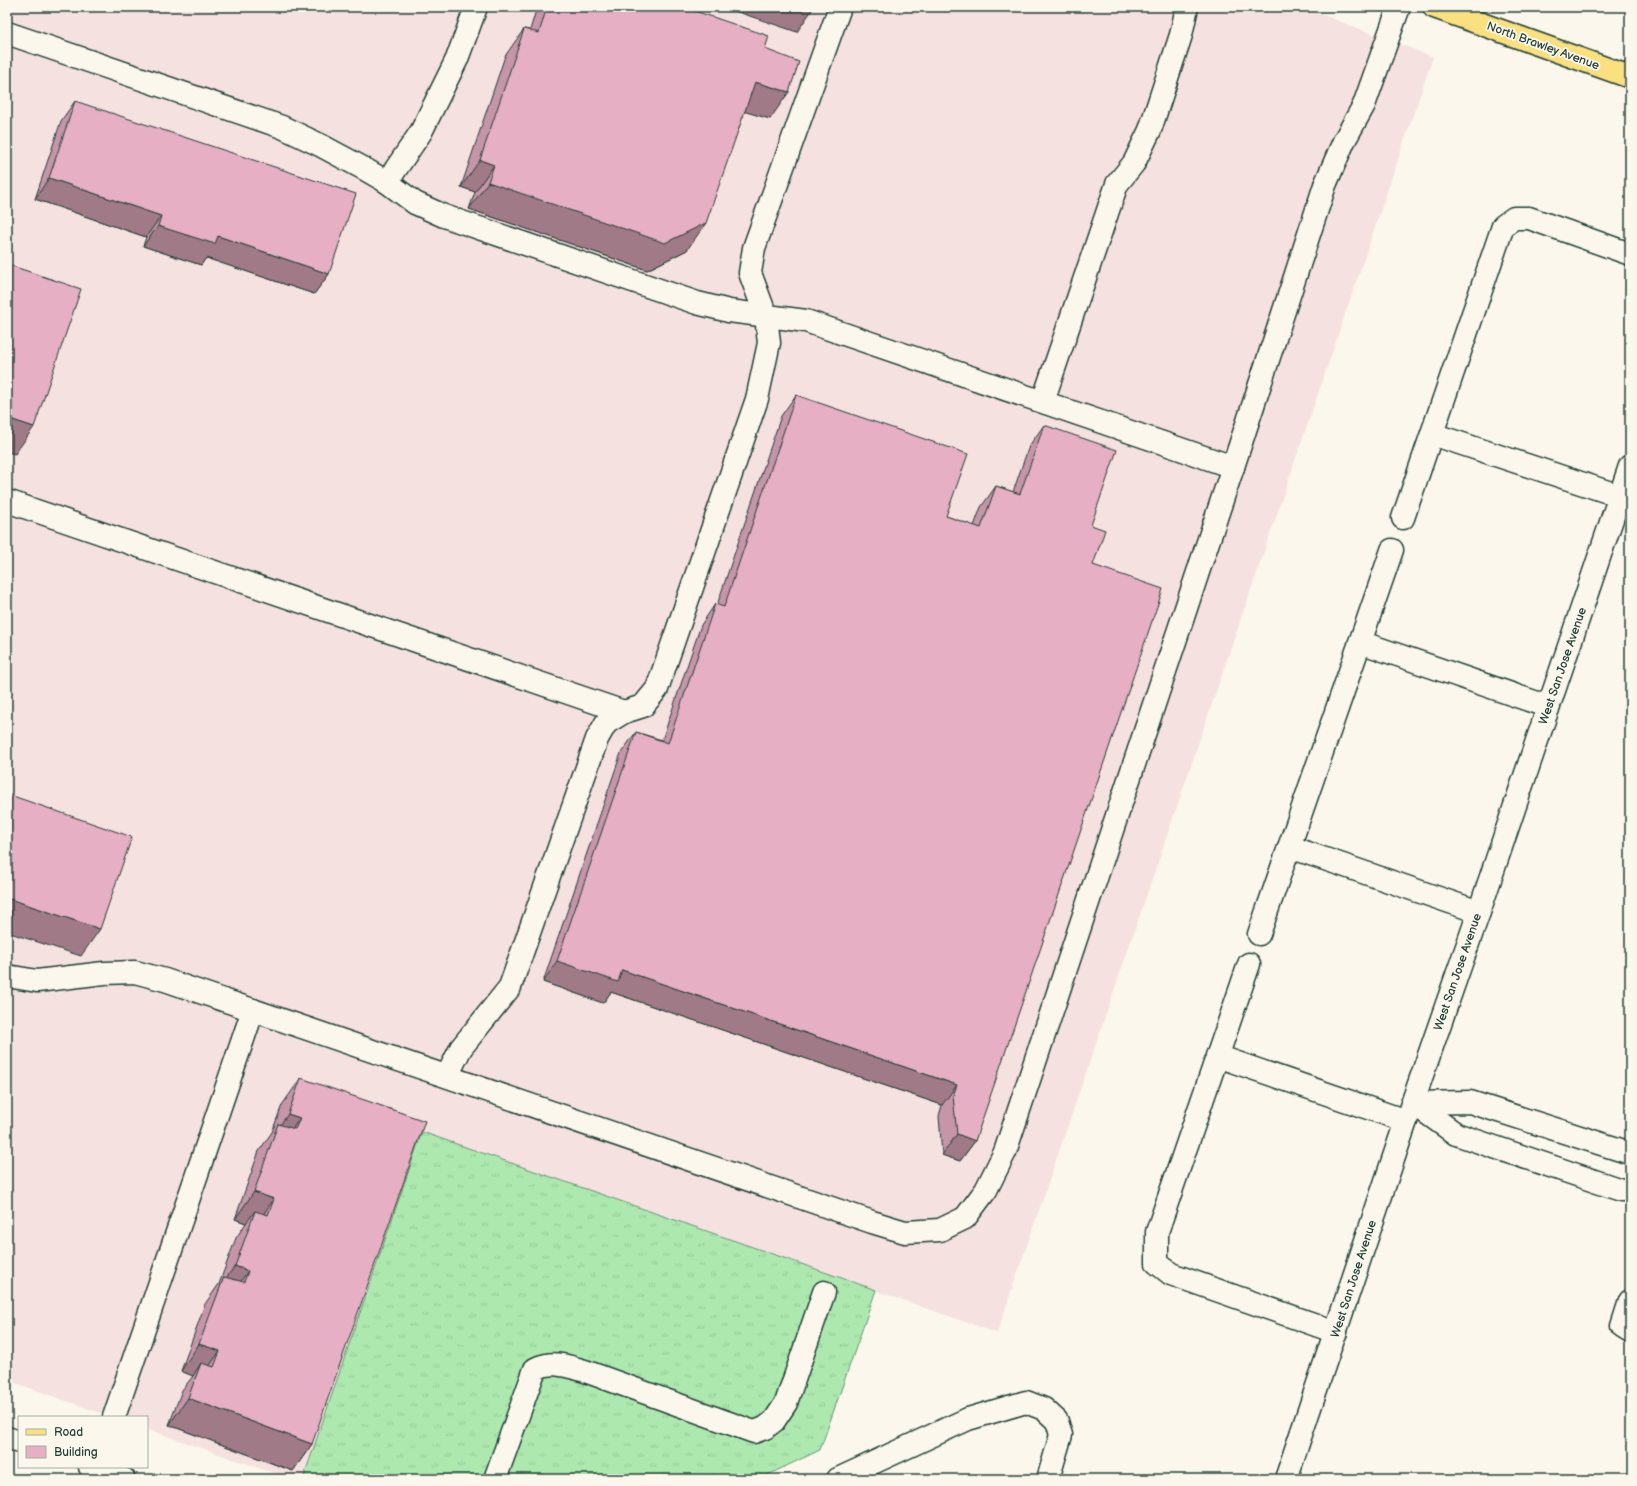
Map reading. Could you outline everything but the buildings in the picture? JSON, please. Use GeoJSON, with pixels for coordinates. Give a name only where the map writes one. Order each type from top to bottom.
{"type":"FeatureCollection","features":[{"type":"Feature","properties":{"kind":"main road","name":"North Brawley Avenue"},"geometry":{"type":"LineString","coordinates":[[1434,7],[1630,77]]}},
{"type":"Feature","properties":{"kind":"street"},"geometry":{"type":"LineString","coordinates":[[386,182],[421,132],[457,59],[476,7]]}},
{"type":"Feature","properties":{"kind":"street"},"geometry":{"type":"LineString","coordinates":[[446,1076],[461,1048],[510,987],[597,739],[606,723],[624,712],[643,706],[657,689],[756,399],[769,343],[766,316],[750,273],[754,248],[840,7]]}},
{"type":"Feature","properties":{"kind":"street"},"geometry":{"type":"LineString","coordinates":[[1043,401],[1117,184],[1134,163],[1150,130],[1181,35],[1187,7]]}},
{"type":"Feature","properties":{"kind":"street"},"geometry":{"type":"LineString","coordinates":[[7,976],[37,981],[104,973],[135,972],[165,980],[865,1220],[905,1232],[940,1230],[965,1218],[986,1190],[1005,1152],[1233,468],[1325,185],[1344,141],[1364,105],[1399,7]]}},
{"type":"Feature","properties":{"kind":"street"},"geometry":{"type":"LineString","coordinates":[[7,33],[282,128],[320,145],[386,182],[415,203],[444,216],[697,303],[729,311],[806,321],[1043,401],[1233,468]]}},
{"type":"Feature","properties":{"kind":"street"},"geometry":{"type":"LineString","coordinates":[[1403,518],[1504,226],[1514,218],[1529,218],[1630,254]]}},
{"type":"Feature","properties":{"kind":"street"},"geometry":{"type":"LineString","coordinates":[[1432,434],[1620,496]]}},
{"type":"Feature","properties":{"kind":"street","name":"West San Jose Avenue"},"geometry":{"type":"LineString","coordinates":[[1286,1479],[1409,1112],[1479,912],[1630,466]]}},
{"type":"Feature","properties":{"kind":"street"},"geometry":{"type":"LineString","coordinates":[[7,500],[624,712]]}},
{"type":"Feature","properties":{"kind":"street"},"geometry":{"type":"LineString","coordinates":[[1259,934],[1392,550]]}},
{"type":"Feature","properties":{"kind":"street"},"geometry":{"type":"LineString","coordinates":[[1360,642],[1549,707]]}},
{"type":"Feature","properties":{"kind":"street"},"geometry":{"type":"LineString","coordinates":[[1290,847],[1479,912]]}},
{"type":"Feature","properties":{"kind":"street"},"geometry":{"type":"LineString","coordinates":[[1249,964],[1157,1232],[1157,1263],[1171,1274],[1336,1332]]}},
{"type":"Feature","properties":{"kind":"street"},"geometry":{"type":"LineString","coordinates":[[114,1416],[253,1010]]}},
{"type":"Feature","properties":{"kind":"street"},"geometry":{"type":"LineString","coordinates":[[1217,1056],[1409,1112],[1456,1134],[1621,1190],[1630,1189]]}},
{"type":"Feature","properties":{"kind":"street"},"geometry":{"type":"LineString","coordinates":[[1409,1112],[1470,1102],[1630,1153]]}},
{"type":"Feature","properties":{"kind":"street"},"geometry":{"type":"LineString","coordinates":[[495,1479],[535,1369],[544,1365],[561,1364],[585,1371],[754,1432],[765,1428],[774,1420],[786,1403],[824,1292]]}},
{"type":"Feature","properties":{"kind":"street"},"geometry":{"type":"LineString","coordinates":[[1630,1300],[1622,1326],[1630,1330]]}},
{"type":"Feature","properties":{"kind":"street"},"geometry":{"type":"LineString","coordinates":[[838,1479],[968,1419],[1026,1402],[1044,1409],[1057,1421],[1061,1435],[1048,1479]]}},
{"type":"Feature","properties":{"kind":"street"},"geometry":{"type":"LineString","coordinates":[[7,1438],[18,1442]]}},
{"type":"Feature","properties":{"kind":"street"},"geometry":{"type":"LineString","coordinates":[[81,1479],[85,1468]]}},
{"type":"Feature","properties":{"kind":"street"},"geometry":{"type":"LineString","coordinates":[[93,1468],[124,1479]]}},
{"type":"Feature","properties":{"kind":"shaded area"},"geometry":{"type":"Polygon","coordinates":[[[7,7],[1302,7],[1433,57],[997,1333],[422,1132],[303,1479],[290,1479],[148,1429],[148,1416],[109,1416],[7,1380],[7,7]]]}},
{"type":"Feature","properties":{"kind":"green space"},"geometry":{"type":"Polygon","coordinates":[[[422,1132],[876,1290],[820,1450],[759,1479],[303,1479],[422,1132]]]}}]}
